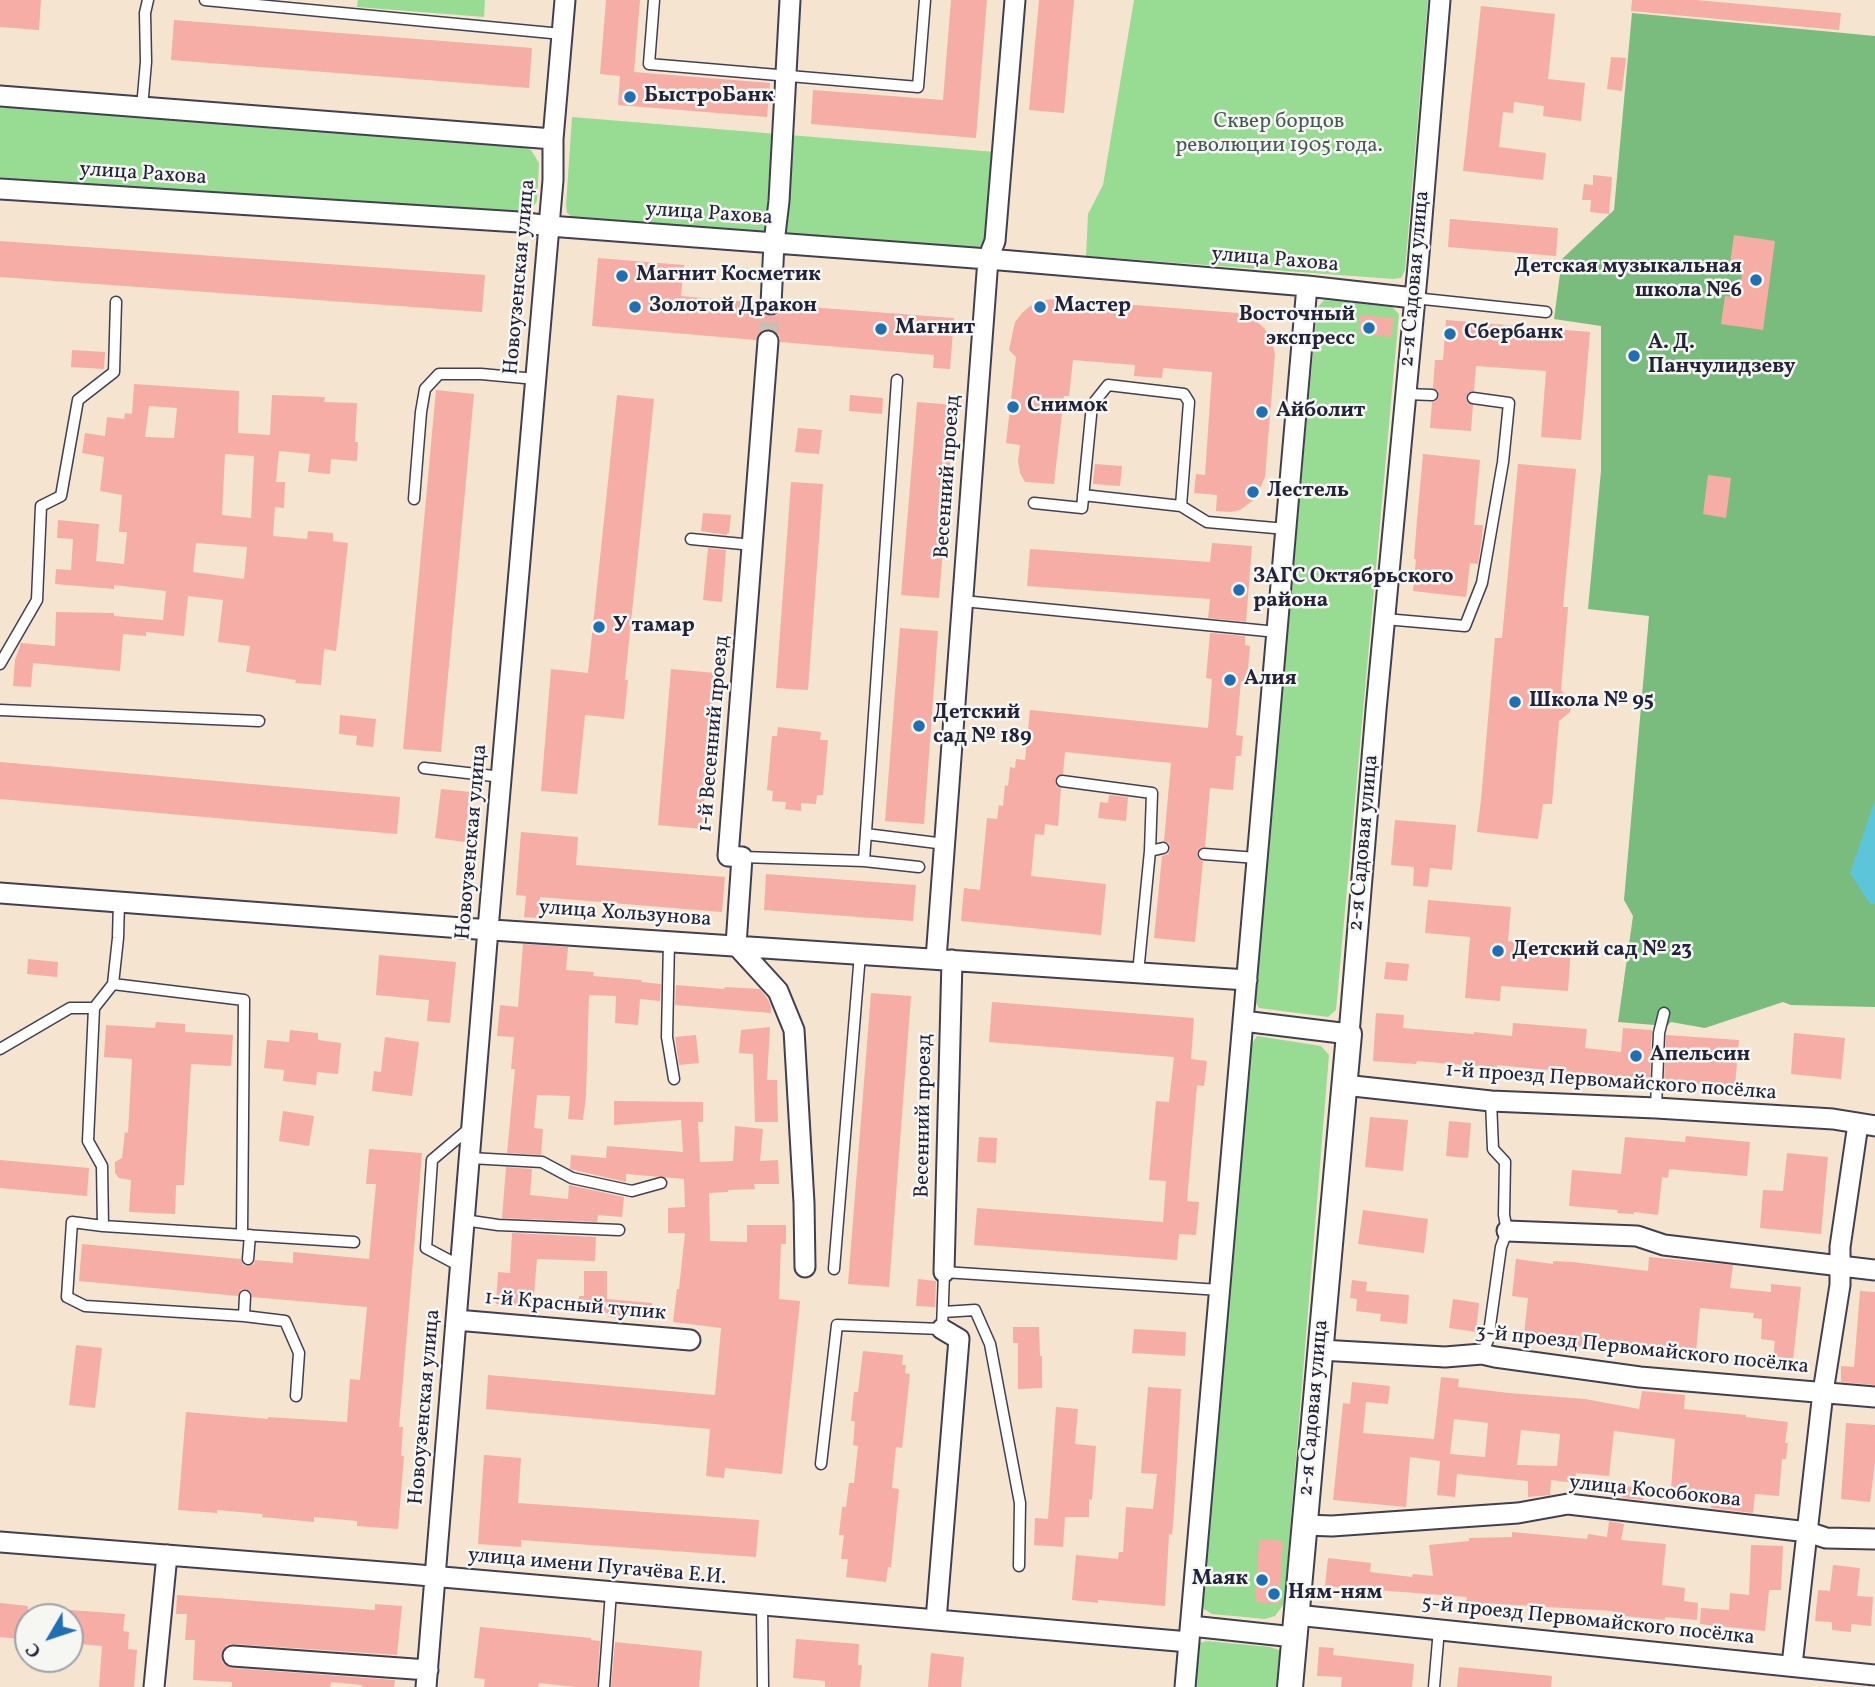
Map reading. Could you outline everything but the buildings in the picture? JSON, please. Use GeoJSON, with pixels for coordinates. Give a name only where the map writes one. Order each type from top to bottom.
{"type":"FeatureCollection","features":[{"type":"Feature","properties":{"kind":"street","name":"Новоузенская улица"},"geometry":{"type":"LineString","coordinates":[[427,1678],[553,180],[553,139],[565,0]]}},
{"type":"Feature","properties":{"kind":"street"},"geometry":{"type":"LineString","coordinates":[[771,303],[790,0]]}},
{"type":"Feature","properties":{"kind":"street","name":"Весенний проезд"},"geometry":{"type":"LineString","coordinates":[[944,1272],[945,844],[988,258],[995,241],[1015,0]]}},
{"type":"Feature","properties":{"kind":"street","name":"2-я Садовая улица"},"geometry":{"type":"LineString","coordinates":[[1290,1687],[1440,0]]}},
{"type":"Feature","properties":{"kind":"street"},"geometry":{"type":"LineString","coordinates":[[0,96],[553,139]]}},
{"type":"Feature","properties":{"kind":"street","name":"улица Рахова"},"geometry":{"type":"LineString","coordinates":[[0,189],[519,222],[988,258],[1414,298]]}},
{"type":"Feature","properties":{"kind":"street"},"geometry":{"type":"LineString","coordinates":[[1185,1687],[1307,286]]}},
{"type":"Feature","properties":{"kind":"street","name":"1-й Весенний проезд"},"geometry":{"type":"LineString","coordinates":[[742,857],[728,856],[768,341]]}},
{"type":"Feature","properties":{"kind":"street"},"geometry":{"type":"LineString","coordinates":[[742,857],[736,945],[778,990],[794,1030],[806,1266]]}},
{"type":"Feature","properties":{"kind":"street","name":"улица Хользунова"},"geometry":{"type":"LineString","coordinates":[[0,892],[488,929],[1247,980]]}},
{"type":"Feature","properties":{"kind":"street"},"geometry":{"type":"LineString","coordinates":[[1243,1021],[1349,1034]]}},
{"type":"Feature","properties":{"kind":"street","name":"1-й проезд Первомайского посёлка"},"geometry":{"type":"LineString","coordinates":[[1344,1086],[1491,1101],[1833,1119],[1866,1125]]}},
{"type":"Feature","properties":{"kind":"street"},"geometry":{"type":"LineString","coordinates":[[1792,1665],[1823,1392],[1840,1285],[1840,1247],[1866,1125]]}},
{"type":"Feature","properties":{"kind":"street"},"geometry":{"type":"LineString","coordinates":[[1507,1231],[1637,1236],[1664,1245],[1875,1270]]}},
{"type":"Feature","properties":{"kind":"street","name":"1-й Красный тупик"},"geometry":{"type":"LineString","coordinates":[[456,1320],[690,1340]]}},
{"type":"Feature","properties":{"kind":"street"},"geometry":{"type":"LineString","coordinates":[[936,1620],[959,1339],[942,1321]]}},
{"type":"Feature","properties":{"kind":"street","name":"3-й проезд Первомайского посёлка"},"geometry":{"type":"LineString","coordinates":[[1320,1350],[1445,1357],[1482,1354],[1640,1377],[1875,1397]]}},
{"type":"Feature","properties":{"kind":"street","name":"улица Кособокова"},"geometry":{"type":"LineString","coordinates":[[1304,1525],[1332,1526],[1506,1514],[1568,1504],[1808,1532],[1826,1538],[1875,1539]]}},
{"type":"Feature","properties":{"kind":"street","name":"улица имени Пугачёва Е.И."},"geometry":{"type":"LineString","coordinates":[[0,1542],[936,1620],[1190,1634]]}},
{"type":"Feature","properties":{"kind":"street"},"geometry":{"type":"LineString","coordinates":[[154,1687],[167,1555]]}},
{"type":"Feature","properties":{"kind":"street","name":"5-й проезд Первомайского посёлка"},"geometry":{"type":"LineString","coordinates":[[1190,1634],[1295,1626],[1439,1629],[1875,1675]]}},
{"type":"Feature","properties":{"kind":"street"},"geometry":{"type":"LineString","coordinates":[[233,1656],[427,1678]]}},
{"type":"Feature","properties":{"kind":"lane"},"geometry":{"type":"LineString","coordinates":[[142,107],[146,62],[145,13],[148,0]]}},
{"type":"Feature","properties":{"kind":"lane"},"geometry":{"type":"LineString","coordinates":[[205,0],[562,34]]}},
{"type":"Feature","properties":{"kind":"lane"},"geometry":{"type":"LineString","coordinates":[[654,0],[649,64],[918,87],[925,0]]}},
{"type":"Feature","properties":{"kind":"lane"},"geometry":{"type":"LineString","coordinates":[[1414,298],[1546,312]]}},
{"type":"Feature","properties":{"kind":"lane"},"geometry":{"type":"LineString","coordinates":[[0,664],[37,600],[41,506],[61,496],[78,400],[114,372],[116,302]]}},
{"type":"Feature","properties":{"kind":"lane"},"geometry":{"type":"LineString","coordinates":[[414,499],[425,389],[439,374],[481,374],[536,379]]}},
{"type":"Feature","properties":{"kind":"lane"},"geometry":{"type":"LineString","coordinates":[[864,861],[897,380]]}},
{"type":"Feature","properties":{"kind":"lane"},"geometry":{"type":"LineString","coordinates":[[1034,503],[1082,508],[1092,405],[1108,385],[1184,394],[1189,402],[1181,506]]}},
{"type":"Feature","properties":{"kind":"lane"},"geometry":{"type":"LineString","coordinates":[[1406,394],[1432,395]]}},
{"type":"Feature","properties":{"kind":"lane"},"geometry":{"type":"LineString","coordinates":[[1385,619],[1465,626],[1482,583],[1503,462],[1509,403],[1474,398]]}},
{"type":"Feature","properties":{"kind":"lane"},"geometry":{"type":"LineString","coordinates":[[1083,495],[1181,506],[1207,522],[1286,529]]}},
{"type":"Feature","properties":{"kind":"lane"},"geometry":{"type":"LineString","coordinates":[[691,539],[753,545]]}},
{"type":"Feature","properties":{"kind":"lane"},"geometry":{"type":"LineString","coordinates":[[963,601],[1277,632]]}},
{"type":"Feature","properties":{"kind":"lane"},"geometry":{"type":"LineString","coordinates":[[0,710],[259,721]]}},
{"type":"Feature","properties":{"kind":"lane"},"geometry":{"type":"LineString","coordinates":[[424,768],[502,777]]}},
{"type":"Feature","properties":{"kind":"lane"},"geometry":{"type":"LineString","coordinates":[[1062,781],[1152,793],[1150,851],[1138,973]]}},
{"type":"Feature","properties":{"kind":"lane"},"geometry":{"type":"LineString","coordinates":[[866,834],[945,844]]}},
{"type":"Feature","properties":{"kind":"lane"},"geometry":{"type":"LineString","coordinates":[[1150,851],[1163,848]]}},
{"type":"Feature","properties":{"kind":"lane"},"geometry":{"type":"LineString","coordinates":[[1204,854],[1257,858]]}},
{"type":"Feature","properties":{"kind":"lane"},"geometry":{"type":"LineString","coordinates":[[742,857],[864,861],[919,867]]}},
{"type":"Feature","properties":{"kind":"lane"},"geometry":{"type":"LineString","coordinates":[[103,1226],[102,1166],[88,1141],[94,1008],[113,984],[119,902]]}},
{"type":"Feature","properties":{"kind":"lane"},"geometry":{"type":"LineString","coordinates":[[669,941],[667,1037],[674,1079]]}},
{"type":"Feature","properties":{"kind":"lane"},"geometry":{"type":"LineString","coordinates":[[834,1269],[860,954]]}},
{"type":"Feature","properties":{"kind":"lane"},"geometry":{"type":"LineString","coordinates":[[113,984],[244,1000],[248,1259]]}},
{"type":"Feature","properties":{"kind":"lane"},"geometry":{"type":"LineString","coordinates":[[0,1049],[70,1008],[94,1008]]}},
{"type":"Feature","properties":{"kind":"lane"},"geometry":{"type":"LineString","coordinates":[[1656,1108],[1659,1033],[1664,1013]]}},
{"type":"Feature","properties":{"kind":"lane"},"geometry":{"type":"LineString","coordinates":[[1482,1354],[1488,1339],[1501,1247],[1507,1231],[1504,1215],[1505,1162],[1493,1149],[1491,1101]]}},
{"type":"Feature","properties":{"kind":"lane"},"geometry":{"type":"LineString","coordinates":[[461,1266],[426,1248],[432,1160],[472,1126]]}},
{"type":"Feature","properties":{"kind":"lane"},"geometry":{"type":"LineString","coordinates":[[470,1158],[542,1162],[572,1178],[632,1191],[661,1183]]}},
{"type":"Feature","properties":{"kind":"lane"},"geometry":{"type":"LineString","coordinates":[[464,1220],[498,1225],[619,1230]]}},
{"type":"Feature","properties":{"kind":"lane"},"geometry":{"type":"LineString","coordinates":[[296,1396],[299,1353],[285,1321],[244,1316],[85,1307],[67,1297],[72,1223],[354,1242]]}},
{"type":"Feature","properties":{"kind":"lane"},"geometry":{"type":"LineString","coordinates":[[942,1321],[944,1272],[1220,1290]]}},
{"type":"Feature","properties":{"kind":"lane"},"geometry":{"type":"LineString","coordinates":[[244,1316],[245,1296]]}},
{"type":"Feature","properties":{"kind":"lane"},"geometry":{"type":"LineString","coordinates":[[821,1464],[837,1325],[942,1321],[975,1310],[990,1343],[1020,1503],[1019,1566]]}},
{"type":"Feature","properties":{"kind":"lane"},"geometry":{"type":"LineString","coordinates":[[604,1687],[611,1592]]}},
{"type":"Feature","properties":{"kind":"lane"},"geometry":{"type":"LineString","coordinates":[[762,1605],[763,1687]]}},
{"type":"Feature","properties":{"kind":"lane"},"geometry":{"type":"LineString","coordinates":[[1434,1687],[1439,1629]]}},
{"type":"Feature","properties":{"kind":"green space"},"geometry":{"type":"Polygon","coordinates":[[[358,0],[485,0],[484,17],[357,7],[358,0]]]}},
{"type":"Feature","properties":{"kind":"green space","name":"Сквер борцов революции 1905 года."},"geometry":{"type":"Polygon","coordinates":[[[1134,0],[1428,0],[1405,270],[1401,278],[1086,256],[1088,214],[1103,185],[1134,0]]]}},
{"type":"Feature","properties":{"kind":"green space"},"geometry":{"type":"Polygon","coordinates":[[[1632,13],[1875,36],[1875,800],[1870,903],[1875,904],[1875,1007],[1791,1005],[1783,1002],[1705,1028],[1671,1022],[1667,1026],[1618,1022],[1633,916],[1624,900],[1649,616],[1588,609],[1601,471],[1601,326],[1554,319],[1562,259],[1614,210],[1632,13]]]}},
{"type":"Feature","properties":{"kind":"green space"},"geometry":{"type":"Polygon","coordinates":[[[0,107],[520,146],[531,150],[539,163],[537,201],[531,210],[520,213],[0,179],[0,107]]]}},
{"type":"Feature","properties":{"kind":"green space"},"geometry":{"type":"Polygon","coordinates":[[[572,117],[995,152],[988,238],[981,246],[971,249],[572,217],[567,213],[566,205],[572,117]]]}},
{"type":"Feature","properties":{"kind":"green space"},"geometry":{"type":"Polygon","coordinates":[[[1324,300],[1390,305],[1399,314],[1336,1010],[1328,1017],[1259,1008],[1254,1000],[1317,308],[1324,300]]]}},
{"type":"Feature","properties":{"kind":"green space"},"geometry":{"type":"Polygon","coordinates":[[[1257,1036],[1321,1046],[1329,1055],[1284,1604],[1275,1616],[1265,1619],[1212,1614],[1204,1609],[1201,1599],[1250,1046],[1257,1036]]]}},
{"type":"Feature","properties":{"kind":"green space"},"geometry":{"type":"Polygon","coordinates":[[[1207,1641],[1279,1650],[1283,1657],[1280,1687],[1192,1687],[1196,1649],[1199,1643],[1207,1641]]]}},
{"type":"Feature","properties":{"kind":"water"},"geometry":{"type":"Polygon","coordinates":[[[1875,800],[1875,904],[1870,904],[1850,873],[1875,800]]]}},
{"type":"Feature","properties":{"kind":"tunnel"},"geometry":{"type":"LineString","coordinates":[[768,341],[771,304]]}},
{"type":"Feature","properties":{"kind":"place","name":"БыстроБанк"},"geometry":{"type":"Point","coordinates":[630,97]}},
{"type":"Feature","properties":{"kind":"place","name":"Магнит Косметик"},"geometry":{"type":"Point","coordinates":[622,276]}},
{"type":"Feature","properties":{"kind":"place","name":"Детская музыкальная школа №6"},"geometry":{"type":"Point","coordinates":[1756,280]}},
{"type":"Feature","properties":{"kind":"place","name":"Золотой Дракон"},"geometry":{"type":"Point","coordinates":[635,307]}},
{"type":"Feature","properties":{"kind":"place","name":"Мастер"},"geometry":{"type":"Point","coordinates":[1040,307]}},
{"type":"Feature","properties":{"kind":"place","name":"Восточный экспресс"},"geometry":{"type":"Point","coordinates":[1369,328]}},
{"type":"Feature","properties":{"kind":"place","name":"Магнит"},"geometry":{"type":"Point","coordinates":[881,329]}},
{"type":"Feature","properties":{"kind":"place","name":"Сбербанк"},"geometry":{"type":"Point","coordinates":[1450,334]}},
{"type":"Feature","properties":{"kind":"place","name":"А. Д. Панчулидзеву"},"geometry":{"type":"Point","coordinates":[1634,356]}},
{"type":"Feature","properties":{"kind":"place","name":"Снимок"},"geometry":{"type":"Point","coordinates":[1013,407]}},
{"type":"Feature","properties":{"kind":"place","name":"Айболит"},"geometry":{"type":"Point","coordinates":[1262,412]}},
{"type":"Feature","properties":{"kind":"place","name":"Лестель"},"geometry":{"type":"Point","coordinates":[1253,492]}},
{"type":"Feature","properties":{"kind":"place","name":"ЗАГС Октябрьского района"},"geometry":{"type":"Point","coordinates":[1239,590]}},
{"type":"Feature","properties":{"kind":"place","name":"У тамар"},"geometry":{"type":"Point","coordinates":[599,627]}},
{"type":"Feature","properties":{"kind":"place","name":"Алия"},"geometry":{"type":"Point","coordinates":[1230,680]}},
{"type":"Feature","properties":{"kind":"place","name":"Школа № 95"},"geometry":{"type":"Point","coordinates":[1515,702]}},
{"type":"Feature","properties":{"kind":"place","name":"Детский сад № 189"},"geometry":{"type":"Point","coordinates":[919,726]}},
{"type":"Feature","properties":{"kind":"place","name":"Детский сад № 23"},"geometry":{"type":"Point","coordinates":[1498,951]}},
{"type":"Feature","properties":{"kind":"place","name":"Апельсин"},"geometry":{"type":"Point","coordinates":[1636,1056]}},
{"type":"Feature","properties":{"kind":"place","name":"Маяк"},"geometry":{"type":"Point","coordinates":[1262,1580]}},
{"type":"Feature","properties":{"kind":"place","name":"Ням-ням"},"geometry":{"type":"Point","coordinates":[1274,1594]}}]}
